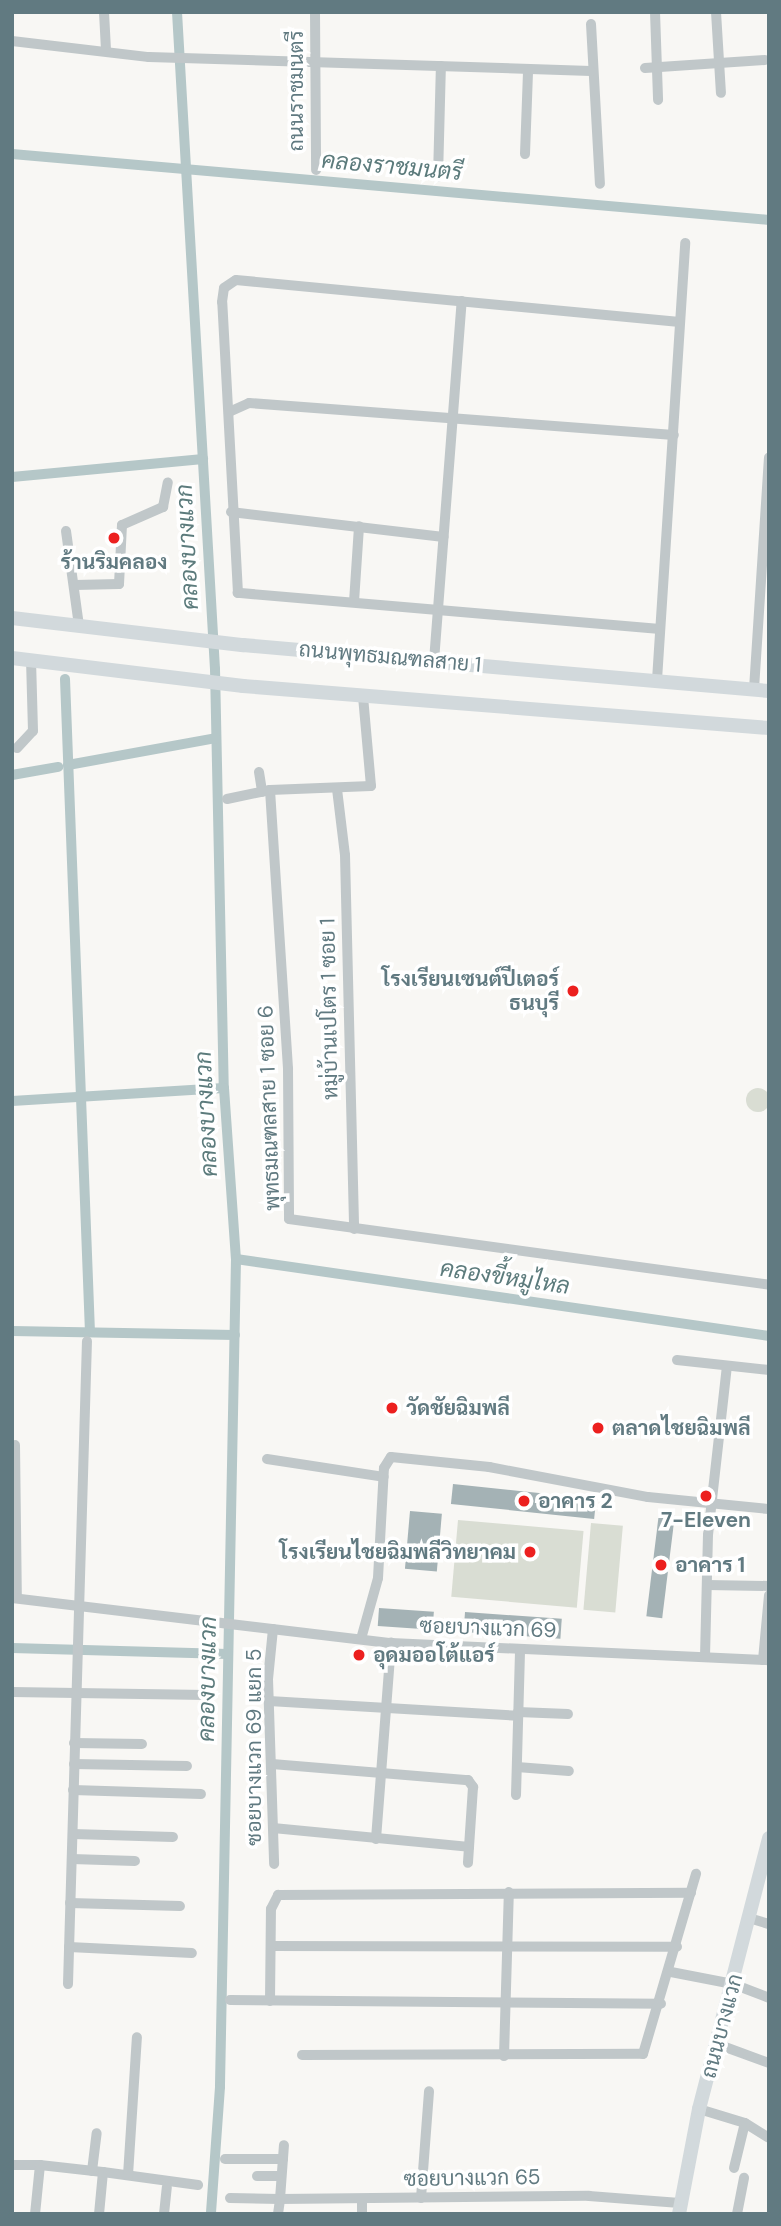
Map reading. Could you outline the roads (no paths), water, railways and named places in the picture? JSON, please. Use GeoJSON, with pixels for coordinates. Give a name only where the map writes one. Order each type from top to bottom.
{"type":"FeatureCollection","features":[{"type":"Feature","properties":{"kind":"main road","name":"ถนนพุทธมณฑลสาย 1"},"geometry":{"type":"LineString","coordinates":[[12,618],[243,645],[761,690]]}},
{"type":"Feature","properties":{"kind":"main road","name":"ถนนพุทธมณฑลสาย 1"},"geometry":{"type":"LineString","coordinates":[[12,658],[243,686],[769,728]]}},
{"type":"Feature","properties":{"kind":"main road","name":"ถนนบางแวก"},"geometry":{"type":"LineString","coordinates":[[679,2208],[699,2109],[749,1918],[767,1861],[769,1838]]}},
{"type":"Feature","properties":{"kind":"street"},"geometry":{"type":"LineString","coordinates":[[104,12],[106,50]]}},
{"type":"Feature","properties":{"kind":"street","name":"ถนนราชมนตรี"},"geometry":{"type":"LineString","coordinates":[[315,12],[316,170]]}},
{"type":"Feature","properties":{"kind":"street"},"geometry":{"type":"LineString","coordinates":[[655,12],[658,100]]}},
{"type":"Feature","properties":{"kind":"street"},"geometry":{"type":"LineString","coordinates":[[716,12],[721,93]]}},
{"type":"Feature","properties":{"kind":"street"},"geometry":{"type":"LineString","coordinates":[[591,24],[591,71],[600,184]]}},
{"type":"Feature","properties":{"kind":"street"},"geometry":{"type":"LineString","coordinates":[[12,41],[149,57],[315,58],[528,71],[591,71]]}},
{"type":"Feature","properties":{"kind":"street"},"geometry":{"type":"LineString","coordinates":[[645,68],[765,60]]}},
{"type":"Feature","properties":{"kind":"street"},"geometry":{"type":"LineString","coordinates":[[438,177],[441,66]]}},
{"type":"Feature","properties":{"kind":"street"},"geometry":{"type":"LineString","coordinates":[[525,154],[528,71]]}},
{"type":"Feature","properties":{"kind":"street"},"geometry":{"type":"LineString","coordinates":[[657,680],[674,435],[677,321],[685,243]]}},
{"type":"Feature","properties":{"kind":"street"},"geometry":{"type":"LineString","coordinates":[[660,629],[238,593],[231,512],[229,412],[222,302],[231,282],[677,321]]}},
{"type":"Feature","properties":{"kind":"street"},"geometry":{"type":"LineString","coordinates":[[434,661],[462,302]]}},
{"type":"Feature","properties":{"kind":"street"},"geometry":{"type":"LineString","coordinates":[[229,412],[249,403],[674,435]]}},
{"type":"Feature","properties":{"kind":"street"},"geometry":{"type":"LineString","coordinates":[[761,690],[769,457]]}},
{"type":"Feature","properties":{"kind":"street"},"geometry":{"type":"LineString","coordinates":[[75,585],[119,584],[122,525],[163,507],[168,482]]}},
{"type":"Feature","properties":{"kind":"street"},"geometry":{"type":"LineString","coordinates":[[231,512],[444,537]]}},
{"type":"Feature","properties":{"kind":"street"},"geometry":{"type":"LineString","coordinates":[[354,602],[359,526]]}},
{"type":"Feature","properties":{"kind":"street"},"geometry":{"type":"LineString","coordinates":[[66,531],[79,626]]}},
{"type":"Feature","properties":{"kind":"street"},"geometry":{"type":"LineString","coordinates":[[17,748],[33,732],[31,660]]}},
{"type":"Feature","properties":{"kind":"street"},"geometry":{"type":"LineString","coordinates":[[228,799],[266,791],[371,786],[363,696]]}},
{"type":"Feature","properties":{"kind":"street"},"geometry":{"type":"LineString","coordinates":[[259,772],[266,791]]}},
{"type":"Feature","properties":{"kind":"street","name":"หมู่บ้านเปโตร 1 ซอย 1"},"geometry":{"type":"LineString","coordinates":[[337,789],[345,855],[354,1229]]}},
{"type":"Feature","properties":{"kind":"street","name":"พุทธมณฑลสาย 1 ซอย 6"},"geometry":{"type":"LineString","coordinates":[[266,791],[288,1069],[289,1219],[769,1285]]}},
{"type":"Feature","properties":{"kind":"street"},"geometry":{"type":"LineString","coordinates":[[68,1984],[87,1341]]}},
{"type":"Feature","properties":{"kind":"street"},"geometry":{"type":"LineString","coordinates":[[677,1360],[769,1370]]}},
{"type":"Feature","properties":{"kind":"street"},"geometry":{"type":"LineString","coordinates":[[705,1657],[711,1502],[727,1366]]}},
{"type":"Feature","properties":{"kind":"street"},"geometry":{"type":"LineString","coordinates":[[670,1426],[719,1431]]}},
{"type":"Feature","properties":{"kind":"street"},"geometry":{"type":"LineString","coordinates":[[15,1445],[15,1598]]}},
{"type":"Feature","properties":{"kind":"street"},"geometry":{"type":"LineString","coordinates":[[361,1639],[378,1578],[387,1459],[402,1457],[489,1467],[648,1497],[769,1509]]}},
{"type":"Feature","properties":{"kind":"street"},"geometry":{"type":"LineString","coordinates":[[267,1459],[384,1476]]}},
{"type":"Feature","properties":{"kind":"street"},"geometry":{"type":"LineString","coordinates":[[707,1585],[769,1586]]}},
{"type":"Feature","properties":{"kind":"street"},"geometry":{"type":"LineString","coordinates":[[766,1660],[769,1595]]}},
{"type":"Feature","properties":{"kind":"street","name":"ซอยบางแวก 69"},"geometry":{"type":"LineString","coordinates":[[15,1598],[80,1602],[207,1622],[391,1643],[766,1660]]}},
{"type":"Feature","properties":{"kind":"street","name":"ซอยบางแวก 69 แยก 5"},"geometry":{"type":"LineString","coordinates":[[274,1629],[268,1701],[274,1864]]}},
{"type":"Feature","properties":{"kind":"street"},"geometry":{"type":"LineString","coordinates":[[376,1839],[391,1643]]}},
{"type":"Feature","properties":{"kind":"street"},"geometry":{"type":"LineString","coordinates":[[516,1795],[520,1649]]}},
{"type":"Feature","properties":{"kind":"street"},"geometry":{"type":"LineString","coordinates":[[12,1692],[206,1695]]}},
{"type":"Feature","properties":{"kind":"street"},"geometry":{"type":"LineString","coordinates":[[268,1701],[385,1710],[568,1714]]}},
{"type":"Feature","properties":{"kind":"street"},"geometry":{"type":"LineString","coordinates":[[74,1743],[142,1744]]}},
{"type":"Feature","properties":{"kind":"street"},"geometry":{"type":"LineString","coordinates":[[74,1764],[187,1766]]}},
{"type":"Feature","properties":{"kind":"street"},"geometry":{"type":"LineString","coordinates":[[272,1765],[468,1780],[473,1787],[468,1863]]}},
{"type":"Feature","properties":{"kind":"street"},"geometry":{"type":"LineString","coordinates":[[517,1767],[569,1771]]}},
{"type":"Feature","properties":{"kind":"street"},"geometry":{"type":"LineString","coordinates":[[73,1790],[201,1794]]}},
{"type":"Feature","properties":{"kind":"street"},"geometry":{"type":"LineString","coordinates":[[273,1828],[468,1847]]}},
{"type":"Feature","properties":{"kind":"street"},"geometry":{"type":"LineString","coordinates":[[73,1834],[173,1837]]}},
{"type":"Feature","properties":{"kind":"street"},"geometry":{"type":"LineString","coordinates":[[72,1860],[135,1861]]}},
{"type":"Feature","properties":{"kind":"street"},"geometry":{"type":"LineString","coordinates":[[302,2055],[643,2054],[662,2004],[696,1874]]}},
{"type":"Feature","properties":{"kind":"street"},"geometry":{"type":"LineString","coordinates":[[504,2056],[509,1892]]}},
{"type":"Feature","properties":{"kind":"street"},"geometry":{"type":"LineString","coordinates":[[270,2001],[272,1902],[278,1895],[691,1893]]}},
{"type":"Feature","properties":{"kind":"street"},"geometry":{"type":"LineString","coordinates":[[70,1903],[180,1906]]}},
{"type":"Feature","properties":{"kind":"street"},"geometry":{"type":"LineString","coordinates":[[749,1918],[769,1924]]}},
{"type":"Feature","properties":{"kind":"street"},"geometry":{"type":"LineString","coordinates":[[271,1946],[508,1944],[677,1947]]}},
{"type":"Feature","properties":{"kind":"street"},"geometry":{"type":"LineString","coordinates":[[69,1947],[192,1953]]}},
{"type":"Feature","properties":{"kind":"street"},"geometry":{"type":"LineString","coordinates":[[671,1972],[733,1984],[769,1998]]}},
{"type":"Feature","properties":{"kind":"street"},"geometry":{"type":"LineString","coordinates":[[230,2000],[662,2004]]}},
{"type":"Feature","properties":{"kind":"street"},"geometry":{"type":"LineString","coordinates":[[128,2175],[137,2037]]}},
{"type":"Feature","properties":{"kind":"street"},"geometry":{"type":"LineString","coordinates":[[717,2044],[769,2063]]}},
{"type":"Feature","properties":{"kind":"street"},"geometry":{"type":"LineString","coordinates":[[421,2198],[429,2091]]}},
{"type":"Feature","properties":{"kind":"street"},"geometry":{"type":"LineString","coordinates":[[699,2109],[745,2123],[769,2138]]}},
{"type":"Feature","properties":{"kind":"street"},"geometry":{"type":"LineString","coordinates":[[734,2168],[745,2123]]}},
{"type":"Feature","properties":{"kind":"street"},"geometry":{"type":"LineString","coordinates":[[97,2133],[99,2214]]}},
{"type":"Feature","properties":{"kind":"street"},"geometry":{"type":"LineString","coordinates":[[278,2214],[284,2145]]}},
{"type":"Feature","properties":{"kind":"street"},"geometry":{"type":"LineString","coordinates":[[225,2159],[283,2159]]}},
{"type":"Feature","properties":{"kind":"street"},"geometry":{"type":"LineString","coordinates":[[12,2165],[98,2171],[198,2185]]}},
{"type":"Feature","properties":{"kind":"street"},"geometry":{"type":"LineString","coordinates":[[35,2214],[40,2165]]}},
{"type":"Feature","properties":{"kind":"street"},"geometry":{"type":"LineString","coordinates":[[257,2176],[281,2176]]}},
{"type":"Feature","properties":{"kind":"street"},"geometry":{"type":"LineString","coordinates":[[737,2214],[744,2178]]}},
{"type":"Feature","properties":{"kind":"street"},"geometry":{"type":"LineString","coordinates":[[164,2214],[167,2187]]}},
{"type":"Feature","properties":{"kind":"street","name":"ซอยบางแวก 65"},"geometry":{"type":"LineString","coordinates":[[230,2198],[589,2196],[679,2208]]}},
{"type":"Feature","properties":{"kind":"street"},"geometry":{"type":"LineString","coordinates":[[362,2199],[362,2214]]}},
{"type":"Feature","properties":{"kind":"waterway","name":"คลองบางแวก"},"geometry":{"type":"LineString","coordinates":[[177,12],[215,669],[224,1088],[236,1259],[220,2087],[211,2214]]}},
{"type":"Feature","properties":{"kind":"waterway","name":"คลองราชมนตรี"},"geometry":{"type":"LineString","coordinates":[[12,154],[769,220]]}},
{"type":"Feature","properties":{"kind":"waterway"},"geometry":{"type":"LineString","coordinates":[[12,477],[203,459]]}},
{"type":"Feature","properties":{"kind":"waterway"},"geometry":{"type":"LineString","coordinates":[[65,679],[90,1332]]}},
{"type":"Feature","properties":{"kind":"waterway"},"geometry":{"type":"LineString","coordinates":[[68,765],[216,738]]}},
{"type":"Feature","properties":{"kind":"waterway"},"geometry":{"type":"LineString","coordinates":[[12,775],[58,767]]}},
{"type":"Feature","properties":{"kind":"waterway"},"geometry":{"type":"LineString","coordinates":[[12,1101],[224,1088]]}},
{"type":"Feature","properties":{"kind":"waterway","name":"คลองขี้หมูไหล"},"geometry":{"type":"LineString","coordinates":[[236,1259],[769,1336]]}},
{"type":"Feature","properties":{"kind":"waterway"},"geometry":{"type":"LineString","coordinates":[[12,1331],[235,1335]]}},
{"type":"Feature","properties":{"kind":"waterway"},"geometry":{"type":"LineString","coordinates":[[12,1648],[228,1654]]}},
{"type":"Feature","properties":{"kind":"place","name":"ร้านริมคลอง"},"geometry":{"type":"Point","coordinates":[114,538]}},
{"type":"Feature","properties":{"kind":"place","name":"โรงเรียนเซนต์ปีเตอร์ ธนบุรี"},"geometry":{"type":"Point","coordinates":[573,991]}},
{"type":"Feature","properties":{"kind":"place","name":"วัดชัยฉิมพลี"},"geometry":{"type":"Point","coordinates":[392,1408]}},
{"type":"Feature","properties":{"kind":"place","name":"ตลาดไชยฉิมพลี"},"geometry":{"type":"Point","coordinates":[598,1428]}},
{"type":"Feature","properties":{"kind":"place","name":"7-Eleven"},"geometry":{"type":"Point","coordinates":[706,1496]}},
{"type":"Feature","properties":{"kind":"place","name":"อาคาร 2"},"geometry":{"type":"Point","coordinates":[524,1501]}},
{"type":"Feature","properties":{"kind":"place","name":"โรงเรียนไชยฉิมพลีวิทยาคม"},"geometry":{"type":"Point","coordinates":[530,1552]}},
{"type":"Feature","properties":{"kind":"place","name":"อาคาร 1"},"geometry":{"type":"Point","coordinates":[661,1565]}},
{"type":"Feature","properties":{"kind":"place","name":"อุดมออโต้แอร์"},"geometry":{"type":"Point","coordinates":[359,1655]}}]}
